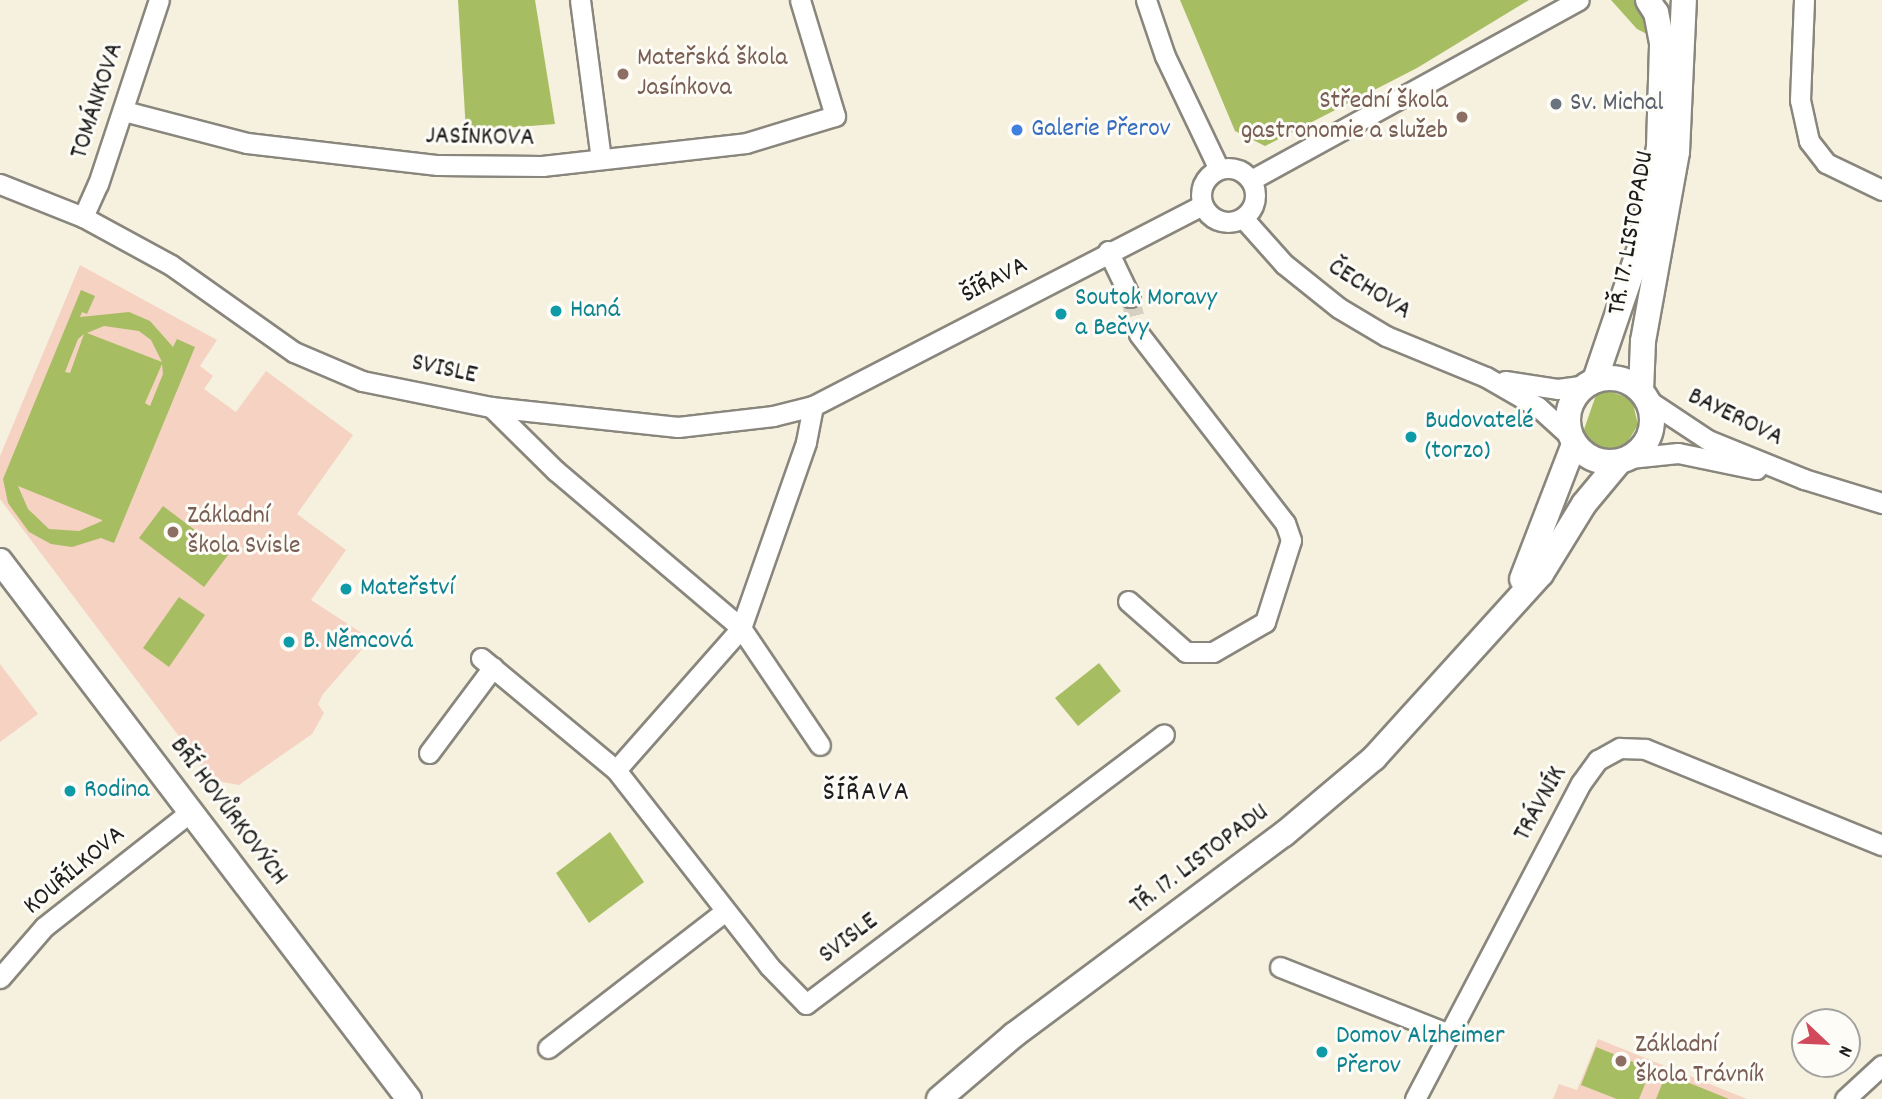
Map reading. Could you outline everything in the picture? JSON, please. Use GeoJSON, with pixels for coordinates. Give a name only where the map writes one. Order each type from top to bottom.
{"type":"FeatureCollection","features":[{"type":"Feature","properties":{"kind":"main road","name":"TŘ. 17. LISTOPADU"},"geometry":{"type":"LineString","coordinates":[[1478,647],[1524,576],[1572,440],[1569,409],[1591,383],[1640,245],[1659,147],[1662,43],[1656,13],[1648,0]]}},
{"type":"Feature","properties":{"kind":"main road","name":"TŘ. 17. LISTOPADU"},"geometry":{"type":"LineString","coordinates":[[939,1099],[1014,1035],[1284,834],[1374,758],[1541,575],[1584,503],[1624,460],[1644,445],[1651,431],[1652,415],[1644,395],[1643,341],[1677,152],[1684,0]]}},
{"type":"Feature","properties":{"kind":"main road"},"geometry":{"type":"LineString","coordinates":[[1591,383],[1620,379],[1644,395]]}},
{"type":"Feature","properties":{"kind":"main road"},"geometry":{"type":"LineString","coordinates":[[1572,440],[1594,460],[1624,460]]}},
{"type":"Feature","properties":{"kind":"main road","name":"BŘÍ HOVŮRKOVÝCH"},"geometry":{"type":"LineString","coordinates":[[0,561],[409,1099]]}},
{"type":"Feature","properties":{"kind":"street","name":"TOMÁNKOVA"},"geometry":{"type":"LineString","coordinates":[[83,216],[124,111],[159,0]]}},
{"type":"Feature","properties":{"kind":"street"},"geometry":{"type":"LineString","coordinates":[[580,0],[601,159]]}},
{"type":"Feature","properties":{"kind":"street","name":"JASÍNKOVA"},"geometry":{"type":"LineString","coordinates":[[124,111],[212,136],[316,154],[465,166],[542,166],[746,143],[835,116],[800,0]]}},
{"type":"Feature","properties":{"kind":"street"},"geometry":{"type":"LineString","coordinates":[[1146,0],[1165,56],[1219,169]]}},
{"type":"Feature","properties":{"kind":"street"},"geometry":{"type":"LineString","coordinates":[[1251,180],[1579,0]]}},
{"type":"Feature","properties":{"kind":"street"},"geometry":{"type":"LineString","coordinates":[[1804,0],[1800,100],[1808,141],[1826,163],[1882,190]]}},
{"type":"Feature","properties":{"kind":"street"},"geometry":{"type":"LineString","coordinates":[[1219,169],[1237,169],[1251,180],[1254,204],[1243,218],[1220,221],[1202,205],[1202,187],[1219,169]]}},
{"type":"Feature","properties":{"kind":"street","name":"SVISLE"},"geometry":{"type":"LineString","coordinates":[[0,184],[83,216],[171,265],[294,352],[362,380],[491,407],[549,464],[741,628]]}},
{"type":"Feature","properties":{"kind":"street","name":"ŠÍŘAVA"},"geometry":{"type":"LineString","coordinates":[[491,407],[678,427],[773,416],[813,406],[1108,251],[1202,205]]}},
{"type":"Feature","properties":{"kind":"street","name":"ČECHOVA"},"geometry":{"type":"LineString","coordinates":[[1243,218],[1284,264],[1339,308],[1386,336],[1486,377],[1538,407],[1572,440]]}},
{"type":"Feature","properties":{"kind":"street"},"geometry":{"type":"LineString","coordinates":[[1108,251],[1130,298]]}},
{"type":"Feature","properties":{"kind":"street"},"geometry":{"type":"LineString","coordinates":[[1128,601],[1186,652],[1213,652],[1265,622],[1291,540],[1285,523],[1139,334]]}},
{"type":"Feature","properties":{"kind":"street","name":"ČECHOVA"},"geometry":{"type":"LineString","coordinates":[[1486,377],[1544,388],[1591,383]]}},
{"type":"Feature","properties":{"kind":"street","name":"BAYEROVA"},"geometry":{"type":"LineString","coordinates":[[1644,395],[1692,431],[1804,479]]}},
{"type":"Feature","properties":{"kind":"street"},"geometry":{"type":"LineString","coordinates":[[616,770],[741,628],[774,523],[806,442],[813,406]]}},
{"type":"Feature","properties":{"kind":"street","name":"BAYEROVA"},"geometry":{"type":"LineString","coordinates":[[1624,460],[1683,454],[1804,479],[1882,503]]}},
{"type":"Feature","properties":{"kind":"street"},"geometry":{"type":"LineString","coordinates":[[741,628],[820,745]]}},
{"type":"Feature","properties":{"kind":"street","name":"SVISLE"},"geometry":{"type":"LineString","coordinates":[[429,753],[487,663],[616,770],[725,911],[806,1004],[1164,734]]}},
{"type":"Feature","properties":{"kind":"street","name":"TRÁVNÍK"},"geometry":{"type":"LineString","coordinates":[[1415,1099],[1581,783],[1598,760],[1620,748],[1645,749],[1882,845]]}},
{"type":"Feature","properties":{"kind":"street","name":"KOUŘÍLKOVA"},"geometry":{"type":"LineString","coordinates":[[0,978],[44,927],[190,812]]}},
{"type":"Feature","properties":{"kind":"street"},"geometry":{"type":"LineString","coordinates":[[548,1048],[725,911]]}},
{"type":"Feature","properties":{"kind":"street"},"geometry":{"type":"LineString","coordinates":[[1280,967],[1449,1034]]}},
{"type":"Feature","properties":{"kind":"street"},"geometry":{"type":"LineString","coordinates":[[1845,1099],[1882,1065]]}},
{"type":"Feature","properties":{"kind":"shaded area","name":"Základní škola Svisle"},"geometry":{"type":"Polygon","coordinates":[[[80,265],[217,340],[200,366],[213,376],[204,389],[236,412],[266,371],[353,435],[297,514],[346,550],[311,600],[371,639],[323,694],[318,704],[324,713],[312,734],[239,785],[212,780],[0,499],[0,456],[80,265]]]}},
{"type":"Feature","properties":{"kind":"shaded area"},"geometry":{"type":"Polygon","coordinates":[[[0,664],[38,714],[0,742],[0,664]]]}},
{"type":"Feature","properties":{"kind":"shaded area","name":"Základní škola Trávník"},"geometry":{"type":"Polygon","coordinates":[[[1598,1039],[1747,1099],[1553,1099],[1559,1084],[1577,1090],[1598,1039]]]}},
{"type":"Feature","properties":{"kind":"green space"},"geometry":{"type":"Polygon","coordinates":[[[458,0],[535,0],[555,124],[466,131],[458,0]]]}},
{"type":"Feature","properties":{"kind":"green space"},"geometry":{"type":"Polygon","coordinates":[[[1180,0],[1529,0],[1417,68],[1265,146],[1235,131],[1180,0]]]}},
{"type":"Feature","properties":{"kind":"green space"},"geometry":{"type":"Polygon","coordinates":[[[1611,0],[1638,0],[1653,37],[1637,29],[1611,0]]]}},
{"type":"Feature","properties":{"kind":"green space"},"geometry":{"type":"Polygon","coordinates":[[[81,290],[95,296],[87,314],[82,312],[80,317],[129,312],[150,321],[173,347],[177,339],[195,347],[114,543],[101,538],[72,547],[51,544],[29,532],[8,503],[3,479],[81,290]],[[104,326],[87,333],[162,362],[151,340],[139,331],[104,326]],[[84,334],[78,339],[65,372],[70,373],[84,334]],[[162,364],[145,403],[150,406],[163,374],[162,364]],[[18,486],[28,509],[49,529],[79,531],[102,521],[18,486]]]}},
{"type":"Feature","properties":{"kind":"green space"},"geometry":{"type":"Polygon","coordinates":[[[1609,391],[1632,399],[1638,425],[1625,446],[1601,451],[1581,438],[1596,395],[1609,391]]]}},
{"type":"Feature","properties":{"kind":"green space"},"geometry":{"type":"Polygon","coordinates":[[[163,506],[228,555],[204,587],[139,538],[163,506]]]}},
{"type":"Feature","properties":{"kind":"green space"},"geometry":{"type":"Polygon","coordinates":[[[179,597],[205,615],[169,667],[143,648],[179,597]]]}},
{"type":"Feature","properties":{"kind":"green space"},"geometry":{"type":"Polygon","coordinates":[[[1099,663],[1121,691],[1078,726],[1055,698],[1099,663]]]}},
{"type":"Feature","properties":{"kind":"green space"},"geometry":{"type":"Polygon","coordinates":[[[610,832],[644,882],[589,923],[556,873],[610,832]]]}},
{"type":"Feature","properties":{"kind":"green space"},"geometry":{"type":"Polygon","coordinates":[[[1596,1047],[1651,1069],[1639,1099],[1617,1099],[1581,1085],[1596,1047]]]}},
{"type":"Feature","properties":{"kind":"green space"},"geometry":{"type":"Polygon","coordinates":[[[1667,1074],[1729,1099],[1656,1099],[1667,1074]]]}},
{"type":"Feature","properties":{"kind":"tunnel"},"geometry":{"type":"LineString","coordinates":[[1130,297],[1139,334]]}},
{"type":"Feature","properties":{"kind":"place","name":"Mateřská škola Jasínkova"},"geometry":{"type":"Point","coordinates":[623,74]}},
{"type":"Feature","properties":{"kind":"place","name":"Sv. Michal"},"geometry":{"type":"Point","coordinates":[1556,104]}},
{"type":"Feature","properties":{"kind":"place","name":"Střední škola gastronomie a služeb"},"geometry":{"type":"Point","coordinates":[1462,117]}},
{"type":"Feature","properties":{"kind":"place","name":"Galerie Přerov"},"geometry":{"type":"Point","coordinates":[1017,130]}},
{"type":"Feature","properties":{"kind":"place","name":"Haná"},"geometry":{"type":"Point","coordinates":[556,311]}},
{"type":"Feature","properties":{"kind":"place","name":"Soutok Moravy a Bečvy"},"geometry":{"type":"Point","coordinates":[1061,314]}},
{"type":"Feature","properties":{"kind":"place","name":"Budovatelé (torzo)"},"geometry":{"type":"Point","coordinates":[1411,437]}},
{"type":"Feature","properties":{"kind":"place","name":"Základní škola Svisle"},"geometry":{"type":"Point","coordinates":[173,532]}},
{"type":"Feature","properties":{"kind":"place","name":"Mateřství"},"geometry":{"type":"Point","coordinates":[346,589]}},
{"type":"Feature","properties":{"kind":"place","name":"B. Němcová"},"geometry":{"type":"Point","coordinates":[289,642]}},
{"type":"Feature","properties":{"kind":"place","name":"Rodina"},"geometry":{"type":"Point","coordinates":[70,791]}},
{"type":"Feature","properties":{"kind":"place","name":"Domov Alzheimer Přerov"},"geometry":{"type":"Point","coordinates":[1322,1052]}},
{"type":"Feature","properties":{"kind":"place","name":"Základní škola Trávník"},"geometry":{"type":"Point","coordinates":[1621,1061]}},
{"type":"Feature","properties":{"kind":"district","name":"ŠÍŘAVA"},"geometry":{"type":"Point","coordinates":[867,794]}}]}
